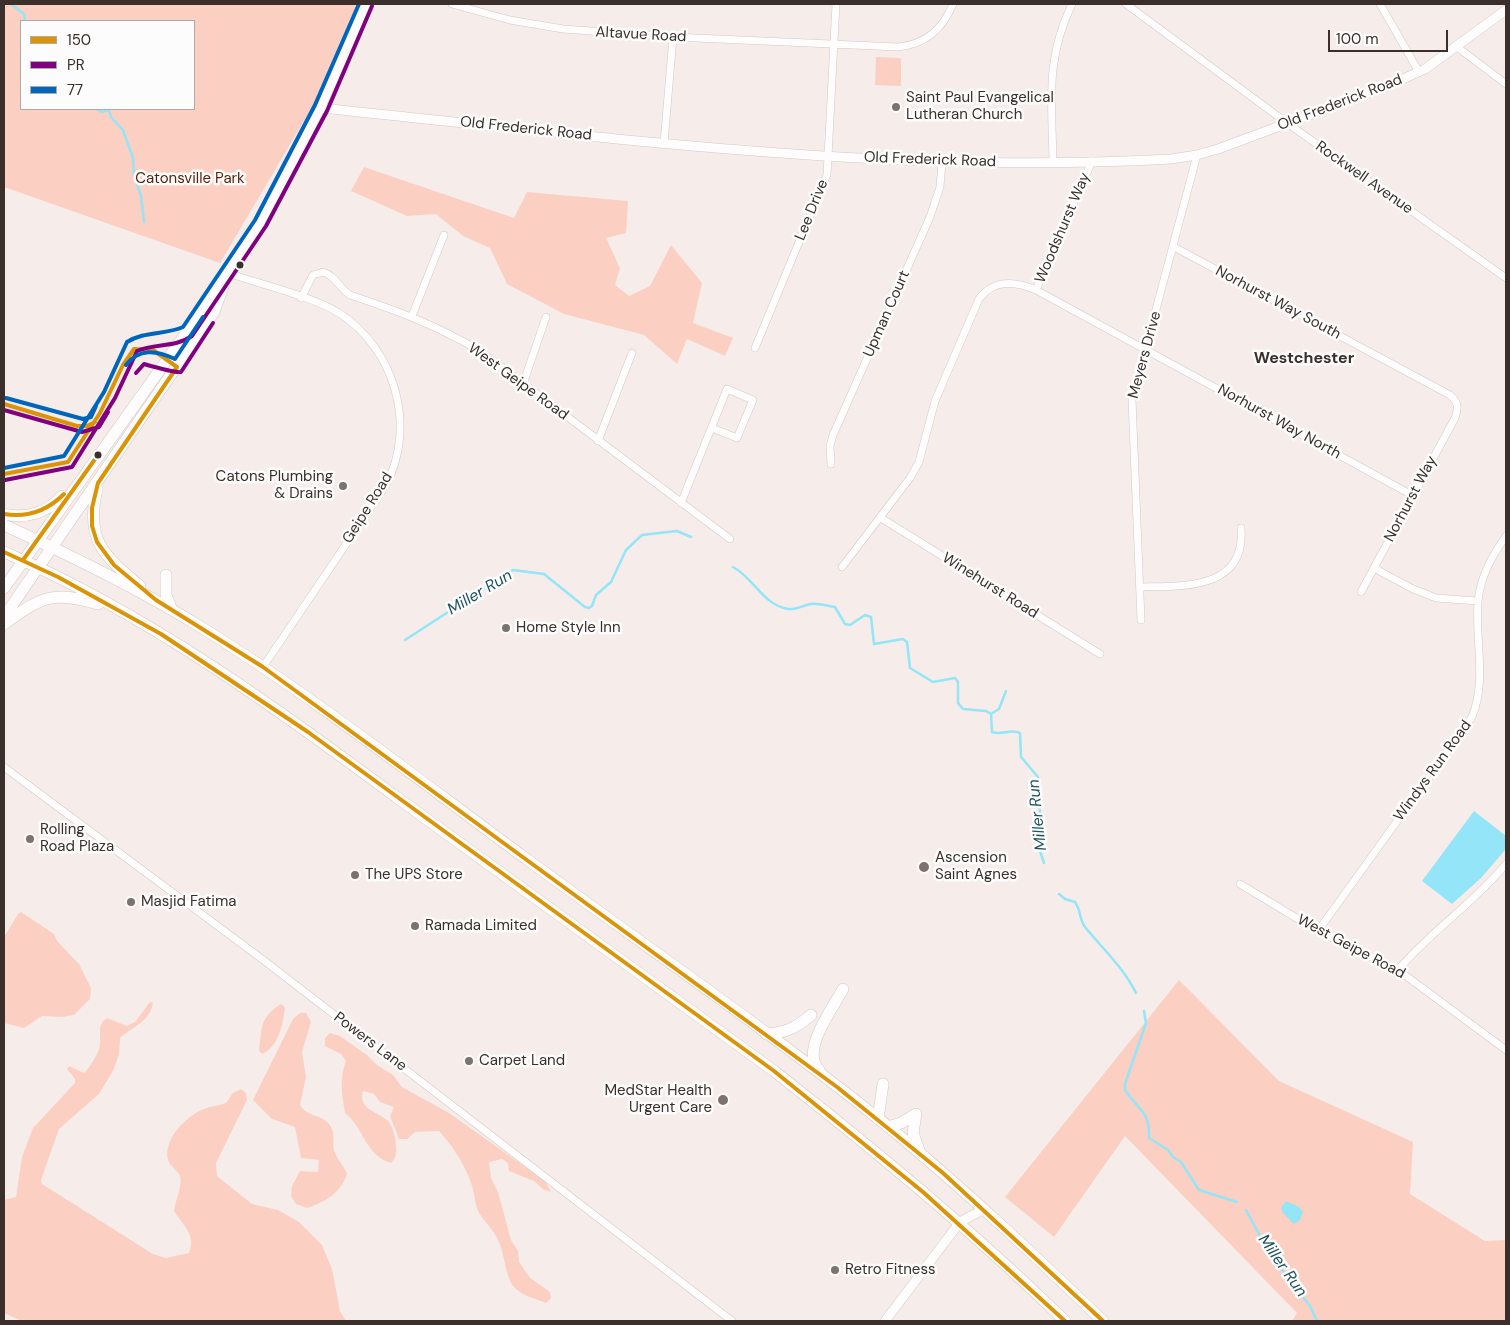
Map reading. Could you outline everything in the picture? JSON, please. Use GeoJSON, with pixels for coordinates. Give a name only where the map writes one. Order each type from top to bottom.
{"type":"FeatureCollection","features":[{"type":"Feature","properties":{"kind":"main road"},"geometry":{"type":"LineString","coordinates":[[4,588],[90,465],[182,339],[203,305],[228,273],[260,223],[321,108],[366,4]]}},
{"type":"Feature","properties":{"kind":"main road"},"geometry":{"type":"LineString","coordinates":[[4,617],[214,312],[228,273]]}},
{"type":"Feature","properties":{"kind":"main road"},"geometry":{"type":"LineString","coordinates":[[4,514],[18,516],[41,512],[60,499],[90,465]]}},
{"type":"Feature","properties":{"kind":"main road"},"geometry":{"type":"LineString","coordinates":[[98,483],[92,517],[97,542],[114,565],[156,600]]}},
{"type":"Feature","properties":{"kind":"main road"},"geometry":{"type":"LineString","coordinates":[[4,525],[38,540],[156,600],[263,667],[837,1087],[888,1127],[984,1209],[1103,1321]]}},
{"type":"Feature","properties":{"kind":"main road"},"geometry":{"type":"LineString","coordinates":[[4,552],[38,567],[127,613],[194,653],[273,706],[751,1055],[884,1158],[960,1222],[1065,1321]]}},
{"type":"Feature","properties":{"kind":"main road"},"geometry":{"type":"LineString","coordinates":[[166,575],[166,596],[172,610]]}},
{"type":"Feature","properties":{"kind":"main road"},"geometry":{"type":"LineString","coordinates":[[4,624],[33,604],[58,596],[74,597],[127,613]]}},
{"type":"Feature","properties":{"kind":"main road"},"geometry":{"type":"LineString","coordinates":[[837,1087],[814,1065],[812,1052],[813,1045],[843,989]]}},
{"type":"Feature","properties":{"kind":"main road"},"geometry":{"type":"LineString","coordinates":[[766,1034],[782,1033],[793,1029],[811,1015]]}},
{"type":"Feature","properties":{"kind":"main road"},"geometry":{"type":"LineString","coordinates":[[878,1119],[883,1084]]}},
{"type":"Feature","properties":{"kind":"main road"},"geometry":{"type":"LineString","coordinates":[[888,1127],[901,1123],[916,1114],[913,1133],[920,1154]]}},
{"type":"Feature","properties":{"kind":"street","name":"Altavue Road"},"geometry":{"type":"LineString","coordinates":[[452,4],[534,25],[602,33],[898,47],[923,41],[940,28],[953,4]]}},
{"type":"Feature","properties":{"kind":"street","name":"Lee Drive"},"geometry":{"type":"LineString","coordinates":[[755,348],[827,175],[836,4]]}},
{"type":"Feature","properties":{"kind":"street"},"geometry":{"type":"LineString","coordinates":[[1053,162],[1052,60],[1072,4]]}},
{"type":"Feature","properties":{"kind":"street","name":"Rockwell Avenue"},"geometry":{"type":"LineString","coordinates":[[1126,4],[1286,123],[1506,278]]}},
{"type":"Feature","properties":{"kind":"street"},"geometry":{"type":"LineString","coordinates":[[1380,4],[1418,72]]}},
{"type":"Feature","properties":{"kind":"street","name":"Old Frederick Road"},"geometry":{"type":"LineString","coordinates":[[321,108],[664,142],[827,155],[942,162],[1146,160],[1197,155],[1418,72],[1457,47],[1506,10]]}},
{"type":"Feature","properties":{"kind":"street"},"geometry":{"type":"LineString","coordinates":[[664,142],[673,37]]}},
{"type":"Feature","properties":{"kind":"street"},"geometry":{"type":"LineString","coordinates":[[1457,47],[1506,84]]}},
{"type":"Feature","properties":{"kind":"street","name":"Meyers Drive"},"geometry":{"type":"LineString","coordinates":[[1141,620],[1132,400],[1197,155]]}},
{"type":"Feature","properties":{"kind":"street","name":"Woodshurst Way"},"geometry":{"type":"LineString","coordinates":[[1092,161],[1036,290],[1145,350]]}},
{"type":"Feature","properties":{"kind":"street","name":"Upman Court"},"geometry":{"type":"LineString","coordinates":[[831,464],[830,446],[834,435],[930,218],[940,187],[942,162]]}},
{"type":"Feature","properties":{"kind":"street"},"geometry":{"type":"LineString","coordinates":[[412,316],[444,235]]}},
{"type":"Feature","properties":{"kind":"street","name":"Norhurst Way South"},"geometry":{"type":"LineString","coordinates":[[1174,247],[1450,395],[1458,404]]}},
{"type":"Feature","properties":{"kind":"street","name":"West Geipe Road"},"geometry":{"type":"LineString","coordinates":[[301,298],[312,275],[323,272],[333,277],[350,295],[412,316],[480,351],[730,539]]}},
{"type":"Feature","properties":{"kind":"street","name":"Geipe Road"},"geometry":{"type":"LineString","coordinates":[[228,273],[338,312],[352,323],[374,346],[392,380],[400,414],[400,433],[392,474],[263,667]]}},
{"type":"Feature","properties":{"kind":"street"},"geometry":{"type":"LineString","coordinates":[[842,567],[881,518],[919,462],[925,448],[935,401],[979,299],[991,288],[1008,282],[1017,283],[1036,290]]}},
{"type":"Feature","properties":{"kind":"street"},"geometry":{"type":"LineString","coordinates":[[522,384],[546,317]]}},
{"type":"Feature","properties":{"kind":"street","name":"Norhurst Way North"},"geometry":{"type":"LineString","coordinates":[[1145,350],[1412,495]]}},
{"type":"Feature","properties":{"kind":"street"},"geometry":{"type":"LineString","coordinates":[[598,441],[632,352]]}},
{"type":"Feature","properties":{"kind":"street"},"geometry":{"type":"LineString","coordinates":[[680,503],[727,389],[753,400],[737,438],[712,428]]}},
{"type":"Feature","properties":{"kind":"street","name":"Norhurst Way"},"geometry":{"type":"LineString","coordinates":[[1361,592],[1455,418],[1458,404]]}},
{"type":"Feature","properties":{"kind":"street","name":"Winehurst Road"},"geometry":{"type":"LineString","coordinates":[[881,518],[1100,654]]}},
{"type":"Feature","properties":{"kind":"street"},"geometry":{"type":"LineString","coordinates":[[1141,587],[1194,585],[1217,578],[1226,571],[1237,555],[1242,538],[1241,528]]}},
{"type":"Feature","properties":{"kind":"street","name":"Windys Run Road"},"geometry":{"type":"LineString","coordinates":[[1318,931],[1472,717],[1478,701],[1480,682],[1478,601],[1487,567],[1506,536]]}},
{"type":"Feature","properties":{"kind":"street"},"geometry":{"type":"LineString","coordinates":[[1374,568],[1430,596],[1448,600],[1478,601]]}},
{"type":"Feature","properties":{"kind":"street","name":"Powers Lane"},"geometry":{"type":"LineString","coordinates":[[4,767],[262,959],[732,1321]]}},
{"type":"Feature","properties":{"kind":"street"},"geometry":{"type":"LineString","coordinates":[[1398,970],[1425,941],[1492,881],[1506,864]]}},
{"type":"Feature","properties":{"kind":"street","name":"West Geipe Road"},"geometry":{"type":"LineString","coordinates":[[1240,884],[1318,931],[1398,970],[1506,1050]]}},
{"type":"Feature","properties":{"kind":"street"},"geometry":{"type":"LineString","coordinates":[[885,1321],[960,1222],[984,1209]]}},
{"type":"Feature","properties":{"kind":"green space","name":"Catonsville Park"},"geometry":{"type":"Polygon","coordinates":[[[4,4],[361,4],[327,82],[220,263],[4,187],[4,4]]]}},
{"type":"Feature","properties":{"kind":"green space"},"geometry":{"type":"Polygon","coordinates":[[[876,57],[901,58],[901,86],[875,85],[876,57]]]}},
{"type":"Feature","properties":{"kind":"green space"},"geometry":{"type":"Polygon","coordinates":[[[364,167],[514,218],[527,192],[628,201],[626,233],[606,238],[620,268],[615,285],[629,296],[650,286],[671,245],[702,283],[693,323],[733,338],[725,356],[687,339],[677,364],[644,335],[564,314],[507,284],[490,248],[463,236],[436,214],[407,216],[351,191],[364,167]]]}},
{"type":"Feature","properties":{"kind":"green space"},"geometry":{"type":"Polygon","coordinates":[[[21,912],[54,934],[57,941],[79,964],[91,988],[90,999],[74,1015],[62,1017],[42,1016],[24,1028],[4,1023],[4,937],[21,912]]]}},
{"type":"Feature","properties":{"kind":"green space"},"geometry":{"type":"Polygon","coordinates":[[[1179,980],[1279,1081],[1413,1142],[1410,1194],[1485,1241],[1506,1240],[1506,1321],[1292,1321],[1297,1313],[1125,1136],[1054,1237],[1005,1197],[1179,980]]]}},
{"type":"Feature","properties":{"kind":"green space"},"geometry":{"type":"Polygon","coordinates":[[[150,1002],[153,1003],[151,1010],[144,1020],[120,1038],[119,1054],[114,1069],[99,1094],[59,1129],[41,1180],[42,1184],[153,1254],[166,1258],[189,1253],[191,1246],[190,1235],[174,1211],[181,1180],[179,1174],[168,1160],[169,1144],[177,1129],[190,1117],[204,1109],[226,1103],[233,1093],[241,1089],[246,1093],[247,1100],[216,1163],[217,1176],[252,1204],[278,1210],[299,1222],[322,1245],[332,1269],[340,1311],[346,1321],[22,1321],[4,1313],[4,1200],[16,1197],[22,1157],[33,1128],[75,1083],[75,1079],[67,1069],[69,1066],[84,1073],[90,1065],[99,1049],[100,1028],[103,1021],[107,1018],[127,1026],[135,1022],[150,1002]]]}},
{"type":"Feature","properties":{"kind":"green space"},"geometry":{"type":"Polygon","coordinates":[[[281,1004],[285,1007],[279,1034],[268,1051],[262,1054],[259,1051],[263,1024],[269,1014],[281,1004]]]}},
{"type":"Feature","properties":{"kind":"green space"},"geometry":{"type":"Polygon","coordinates":[[[300,1013],[306,1013],[311,1022],[302,1052],[306,1077],[300,1105],[306,1112],[322,1118],[331,1127],[335,1153],[347,1174],[341,1186],[332,1196],[307,1208],[296,1204],[291,1196],[292,1186],[300,1171],[318,1172],[319,1160],[301,1158],[295,1127],[272,1119],[253,1100],[293,1019],[300,1013]]]}},
{"type":"Feature","properties":{"kind":"green space"},"geometry":{"type":"Polygon","coordinates":[[[330,1033],[340,1036],[368,1056],[377,1065],[393,1075],[402,1087],[449,1113],[545,1181],[551,1192],[544,1190],[534,1181],[509,1171],[508,1163],[502,1159],[489,1162],[491,1178],[498,1192],[511,1240],[518,1251],[519,1262],[530,1278],[550,1292],[551,1298],[546,1303],[522,1293],[512,1284],[498,1240],[476,1206],[472,1187],[465,1169],[439,1131],[415,1132],[407,1139],[399,1139],[390,1116],[394,1107],[380,1102],[374,1094],[363,1091],[362,1097],[365,1106],[387,1120],[391,1126],[394,1132],[396,1155],[391,1163],[382,1159],[370,1148],[357,1126],[345,1113],[342,1080],[346,1061],[341,1054],[325,1046],[325,1038],[330,1033]]]}},
{"type":"Feature","properties":{"kind":"water"},"geometry":{"type":"Polygon","coordinates":[[[1474,811],[1506,836],[1506,849],[1481,878],[1452,904],[1422,881],[1474,811]]]}},
{"type":"Feature","properties":{"kind":"water"},"geometry":{"type":"Polygon","coordinates":[[[1286,1201],[1299,1207],[1303,1212],[1300,1220],[1294,1224],[1283,1213],[1281,1208],[1286,1201]]]}},
{"type":"Feature","properties":{"kind":"waterway"},"geometry":{"type":"LineString","coordinates":[[11,4],[24,14],[25,20]]}},
{"type":"Feature","properties":{"kind":"waterway"},"geometry":{"type":"LineString","coordinates":[[98,110],[102,112],[109,110]]}},
{"type":"Feature","properties":{"kind":"waterway"},"geometry":{"type":"LineString","coordinates":[[109,110],[111,117],[123,130],[133,158],[134,175],[141,196],[144,222]]}},
{"type":"Feature","properties":{"kind":"waterway","name":"Miller Run"},"geometry":{"type":"LineString","coordinates":[[405,640],[513,570],[544,574],[585,607],[589,608],[592,606],[596,595],[611,582],[626,550],[642,535],[677,531],[691,537]]}},
{"type":"Feature","properties":{"kind":"waterway","name":"Miller Run"},"geometry":{"type":"LineString","coordinates":[[733,567],[747,578],[765,597],[779,606],[788,609],[814,604],[835,607],[845,624],[850,625],[865,615],[871,617],[874,644],[903,639],[907,642],[910,668],[933,682],[955,678],[958,682],[958,703],[963,709],[986,711],[991,714],[992,732],[1013,731],[1020,733],[1021,757],[1038,777],[1039,848],[1044,863]]}},
{"type":"Feature","properties":{"kind":"waterway"},"geometry":{"type":"LineString","coordinates":[[991,714],[999,709],[1006,691]]}},
{"type":"Feature","properties":{"kind":"waterway","name":"Miller Run"},"geometry":{"type":"LineString","coordinates":[[1059,894],[1065,899],[1075,902],[1085,927],[1119,966],[1136,993]]}},
{"type":"Feature","properties":{"kind":"waterway","name":"Miller Run"},"geometry":{"type":"LineString","coordinates":[[1144,1011],[1146,1023],[1125,1084],[1125,1090],[1146,1116],[1149,1138],[1168,1150],[1173,1157],[1181,1162],[1199,1190],[1237,1202]]}},
{"type":"Feature","properties":{"kind":"waterway","name":"Miller Run"},"geometry":{"type":"LineString","coordinates":[[1246,1210],[1271,1256],[1310,1306],[1317,1321]]}},
{"type":"Feature","properties":{"kind":"transit line","name":"77"},"geometry":{"type":"LineString","coordinates":[[4,468],[64,456],[104,392],[127,342],[140,336],[183,327],[255,220],[315,105],[359,4]]}},
{"type":"Feature","properties":{"kind":"transit line","name":"PR"},"geometry":{"type":"LineString","coordinates":[[5,480],[72,467],[115,398],[137,351],[172,344],[192,336],[266,226],[327,111],[372,6]]}},
{"type":"Feature","properties":{"kind":"transit line","name":"77"},"geometry":{"type":"LineString","coordinates":[[126,365],[136,356],[148,352],[155,352],[175,359],[203,317]]}},
{"type":"Feature","properties":{"kind":"transit line","name":"PR"},"geometry":{"type":"LineString","coordinates":[[136,373],[144,364],[181,372],[213,323]]}},
{"type":"Feature","properties":{"kind":"transit line","name":"150"},"geometry":{"type":"LineString","coordinates":[[4,474],[68,462],[100,413],[123,365],[134,349],[153,350],[177,367]]}},
{"type":"Feature","properties":{"kind":"transit line","name":"150"},"geometry":{"type":"LineString","coordinates":[[177,367],[98,483],[92,508],[92,526],[97,542],[114,565],[156,600],[263,667],[837,1087],[943,1173],[1103,1321]]}},
{"type":"Feature","properties":{"kind":"transit line","name":"77"},"geometry":{"type":"LineString","coordinates":[[6,398],[83,419],[91,417],[96,406]]}},
{"type":"Feature","properties":{"kind":"transit line","name":"150"},"geometry":{"type":"LineString","coordinates":[[4,404],[77,426],[87,426],[95,422]]}},
{"type":"Feature","properties":{"kind":"transit line","name":"PR"},"geometry":{"type":"LineString","coordinates":[[4,410],[82,432],[99,427],[108,412]]}},
{"type":"Feature","properties":{"kind":"transit line","name":"150"},"geometry":{"type":"LineString","coordinates":[[23,560],[98,455]]}},
{"type":"Feature","properties":{"kind":"transit line","name":"150"},"geometry":{"type":"LineString","coordinates":[[4,514],[21,515],[37,512],[51,505],[64,494]]}},
{"type":"Feature","properties":{"kind":"transit line","name":"150"},"geometry":{"type":"LineString","coordinates":[[4,552],[58,577],[161,634],[308,732],[774,1071],[923,1192],[1065,1321]]}},
{"type":"Feature","properties":{"kind":"place","name":"Saint Paul Evangelical Lutheran Church"},"geometry":{"type":"Point","coordinates":[896,107]}},
{"type":"Feature","properties":{"kind":"place","name":"Catons Plumbing & Drains"},"geometry":{"type":"Point","coordinates":[343,486]}},
{"type":"Feature","properties":{"kind":"place","name":"Home Style Inn"},"geometry":{"type":"Point","coordinates":[506,628]}},
{"type":"Feature","properties":{"kind":"place","name":"Rolling Road Plaza"},"geometry":{"type":"Point","coordinates":[30,839]}},
{"type":"Feature","properties":{"kind":"place","name":"Ascension Saint Agnes"},"geometry":{"type":"Point","coordinates":[924,867]}},
{"type":"Feature","properties":{"kind":"place","name":"The UPS Store"},"geometry":{"type":"Point","coordinates":[355,875]}},
{"type":"Feature","properties":{"kind":"place","name":"Masjid Fatima"},"geometry":{"type":"Point","coordinates":[131,902]}},
{"type":"Feature","properties":{"kind":"place","name":"Ramada Limited"},"geometry":{"type":"Point","coordinates":[415,926]}},
{"type":"Feature","properties":{"kind":"place","name":"Carpet Land"},"geometry":{"type":"Point","coordinates":[469,1061]}},
{"type":"Feature","properties":{"kind":"place","name":"MedStar Health Urgent Care"},"geometry":{"type":"Point","coordinates":[723,1100]}},
{"type":"Feature","properties":{"kind":"place","name":"Retro Fitness"},"geometry":{"type":"Point","coordinates":[835,1270]}},
{"type":"Feature","properties":{"kind":"district","name":"Westchester"},"geometry":{"type":"Point","coordinates":[1304,359]}}]}
